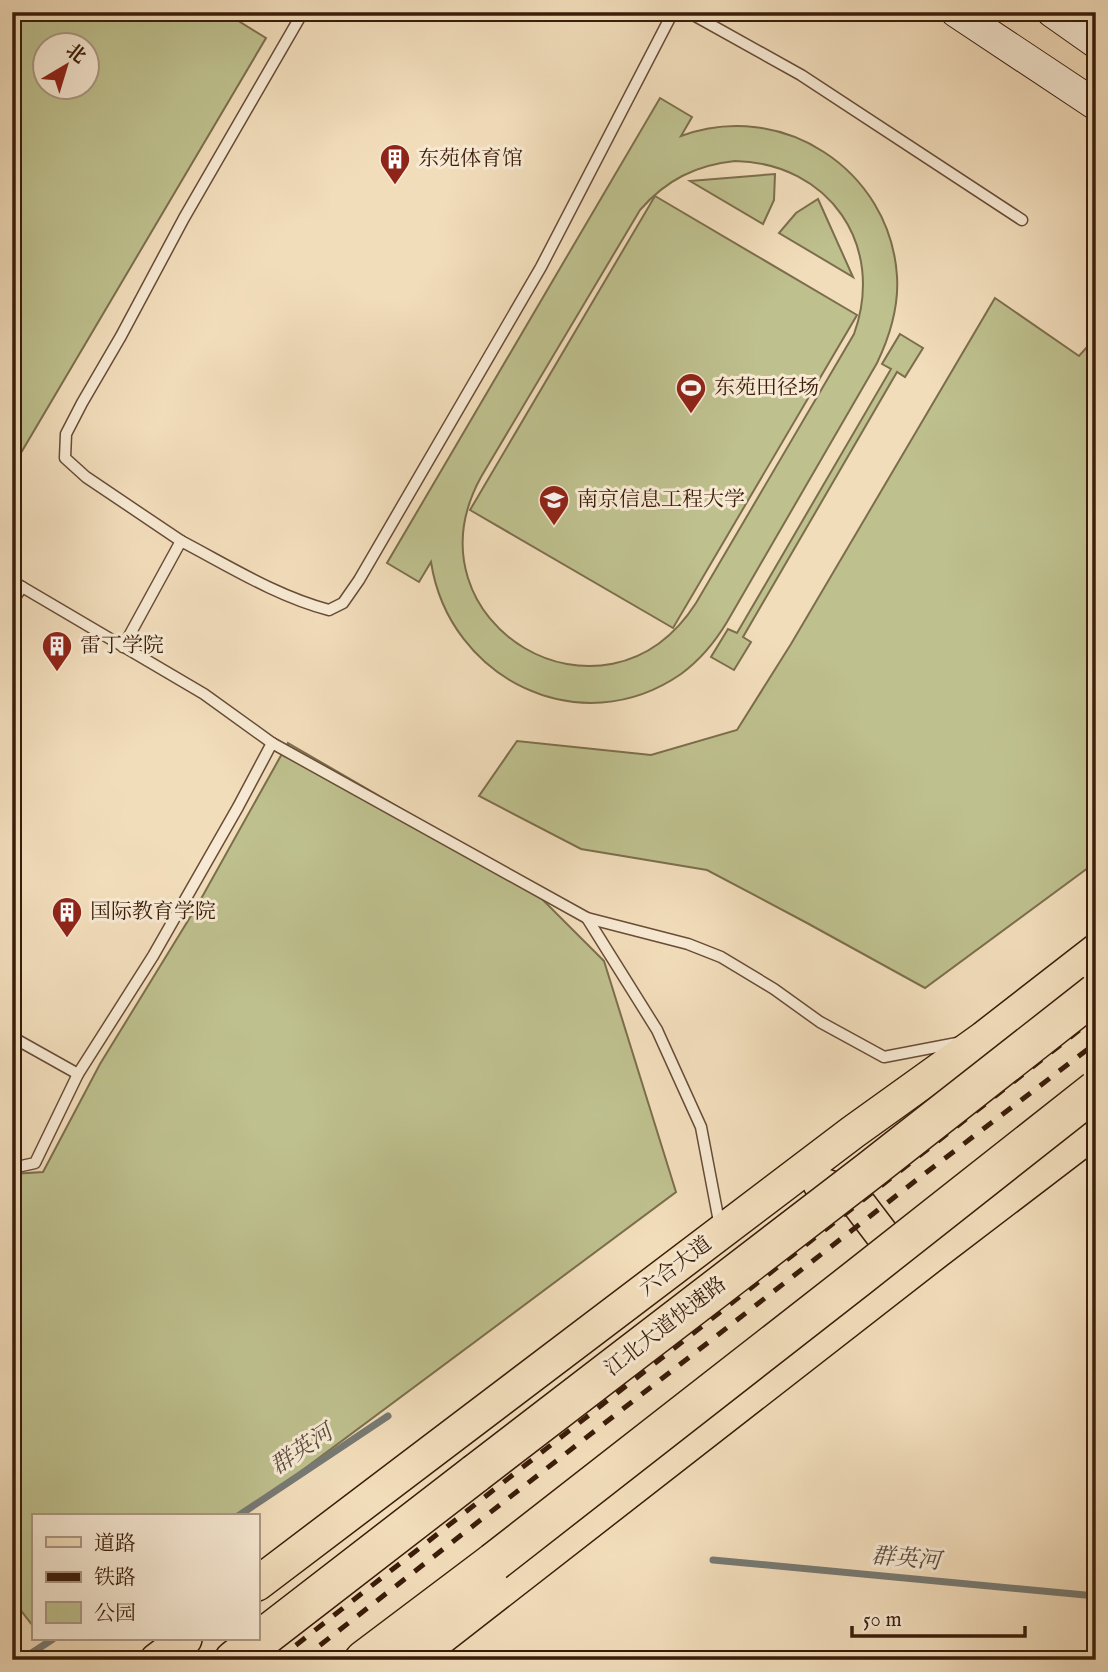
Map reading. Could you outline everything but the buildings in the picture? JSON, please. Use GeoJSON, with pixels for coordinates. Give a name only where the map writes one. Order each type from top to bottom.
{"type":"FeatureCollection","features":[{"type":"Feature","properties":{"kind":"highway","name":"江北大道快速路"},"geometry":{"type":"LineString","coordinates":[[234,1660],[1096,993]]}},
{"type":"Feature","properties":{"kind":"highway"},"geometry":{"type":"LineString","coordinates":[[364,1660],[859,1278],[1096,1090]]}},
{"type":"Feature","properties":{"kind":"main road"},"geometry":{"type":"LineString","coordinates":[[956,12],[1096,105]]}},
{"type":"Feature","properties":{"kind":"main road"},"geometry":{"type":"LineString","coordinates":[[1052,12],[1096,43]]}},
{"type":"Feature","properties":{"kind":"main road","name":"六合大道"},"geometry":{"type":"LineString","coordinates":[[259,1582],[1096,951]]}},
{"type":"Feature","properties":{"kind":"main road"},"geometry":{"type":"LineString","coordinates":[[412,1660],[886,1290],[1096,1130]]}},
{"type":"Feature","properties":{"kind":"main road"},"geometry":{"type":"LineString","coordinates":[[796,1176],[852,1195],[887,1241],[886,1290]]}},
{"type":"Feature","properties":{"kind":"main road"},"geometry":{"type":"LineString","coordinates":[[157,1660],[184,1640]]}},
{"type":"Feature","properties":{"kind":"lane"},"geometry":{"type":"LineString","coordinates":[[299,13],[82,403],[66,434],[65,458],[86,477],[181,541],[270,587],[307,604],[329,610],[343,603],[359,580],[541,267],[673,12]]}},
{"type":"Feature","properties":{"kind":"lane"},"geometry":{"type":"LineString","coordinates":[[688,12],[801,75],[1022,220]]}},
{"type":"Feature","properties":{"kind":"lane"},"geometry":{"type":"LineString","coordinates":[[123,647],[181,541]]}},
{"type":"Feature","properties":{"kind":"lane"},"geometry":{"type":"LineString","coordinates":[[12,580],[204,694],[272,743],[587,918],[688,944],[721,957],[774,989],[820,1022],[884,1057],[984,1038]]}},
{"type":"Feature","properties":{"kind":"lane"},"geometry":{"type":"LineString","coordinates":[[12,602],[22,587]]}},
{"type":"Feature","properties":{"kind":"lane"},"geometry":{"type":"LineString","coordinates":[[12,1164],[17,1167],[36,1163],[78,1074],[153,956],[272,743]]}},
{"type":"Feature","properties":{"kind":"lane"},"geometry":{"type":"LineString","coordinates":[[587,918],[657,1030],[701,1127],[721,1233]]}},
{"type":"Feature","properties":{"kind":"lane"},"geometry":{"type":"LineString","coordinates":[[12,1037],[78,1074]]}},
{"type":"Feature","properties":{"kind":"green space"},"geometry":{"type":"Polygon","coordinates":[[[12,12],[224,12],[266,38],[12,468],[12,12]]]}},
{"type":"Feature","properties":{"kind":"green space"},"geometry":{"type":"Polygon","coordinates":[[[660,98],[692,117],[681,136],[719,127],[756,127],[791,136],[824,152],[852,175],[874,204],[890,238],[897,288],[890,332],[877,363],[727,622],[707,650],[688,669],[642,694],[602,702],[562,700],[525,688],[491,667],[463,639],[443,603],[431,562],[419,582],[387,563],[660,98]],[[735,161],[707,166],[671,182],[650,199],[640,210],[481,477],[464,530],[468,578],[490,618],[524,648],[567,664],[613,664],[657,644],[696,603],[854,334],[862,301],[862,270],[855,241],[842,215],[822,193],[798,176],[768,165],[735,161]]]}},
{"type":"Feature","properties":{"kind":"green space"},"geometry":{"type":"Polygon","coordinates":[[[775,174],[774,200],[763,224],[690,181],[775,174]]]}},
{"type":"Feature","properties":{"kind":"green space"},"geometry":{"type":"Polygon","coordinates":[[[655,196],[857,315],[673,628],[470,510],[655,196]]]}},
{"type":"Feature","properties":{"kind":"green space"},"geometry":{"type":"Polygon","coordinates":[[[818,199],[853,277],[779,233],[796,213],[818,199]]]}},
{"type":"Feature","properties":{"kind":"green space"},"geometry":{"type":"Polygon","coordinates":[[[995,298],[1079,356],[1096,337],[1096,862],[925,988],[707,870],[581,849],[479,796],[517,741],[651,755],[737,730],[791,644],[995,298]]]}},
{"type":"Feature","properties":{"kind":"green space"},"geometry":{"type":"Polygon","coordinates":[[[900,334],[923,348],[905,377],[897,372],[743,637],[751,642],[734,670],[711,657],[728,629],[737,633],[891,369],[882,364],[900,334]]]}},
{"type":"Feature","properties":{"kind":"green space"},"geometry":{"type":"Polygon","coordinates":[[[288,743],[522,879],[604,961],[676,1192],[244,1514],[32,1514],[32,1625],[12,1599],[12,1174],[43,1172],[100,1064],[197,906],[288,743]]]}},
{"type":"Feature","properties":{"kind":"waterway","name":"群英河"},"geometry":{"type":"LineString","coordinates":[[241,1514],[388,1416]]}},
{"type":"Feature","properties":{"kind":"waterway","name":"群英河"},"geometry":{"type":"LineString","coordinates":[[713,1560],[1096,1596]]}},
{"type":"Feature","properties":{"kind":"waterway","name":"群英河"},"geometry":{"type":"LineString","coordinates":[[21,1660],[51,1640]]}},
{"type":"Feature","properties":{"kind":"railway"},"geometry":{"type":"LineString","coordinates":[[277,1660],[1096,1017]]}},
{"type":"Feature","properties":{"kind":"railway"},"geometry":{"type":"LineString","coordinates":[[301,1660],[1096,1043]]}},
{"type":"Feature","properties":{"kind":"place","name":"东苑体育馆"},"geometry":{"type":"Point","coordinates":[395,186]}},
{"type":"Feature","properties":{"kind":"place","name":"东苑田径场"},"geometry":{"type":"Point","coordinates":[691,415]}},
{"type":"Feature","properties":{"kind":"place","name":"南京信息工程大学"},"geometry":{"type":"Point","coordinates":[554,527]}},
{"type":"Feature","properties":{"kind":"place","name":"雷丁学院"},"geometry":{"type":"Point","coordinates":[57,673]}},
{"type":"Feature","properties":{"kind":"place","name":"国际教育学院"},"geometry":{"type":"Point","coordinates":[67,939]}}]}
